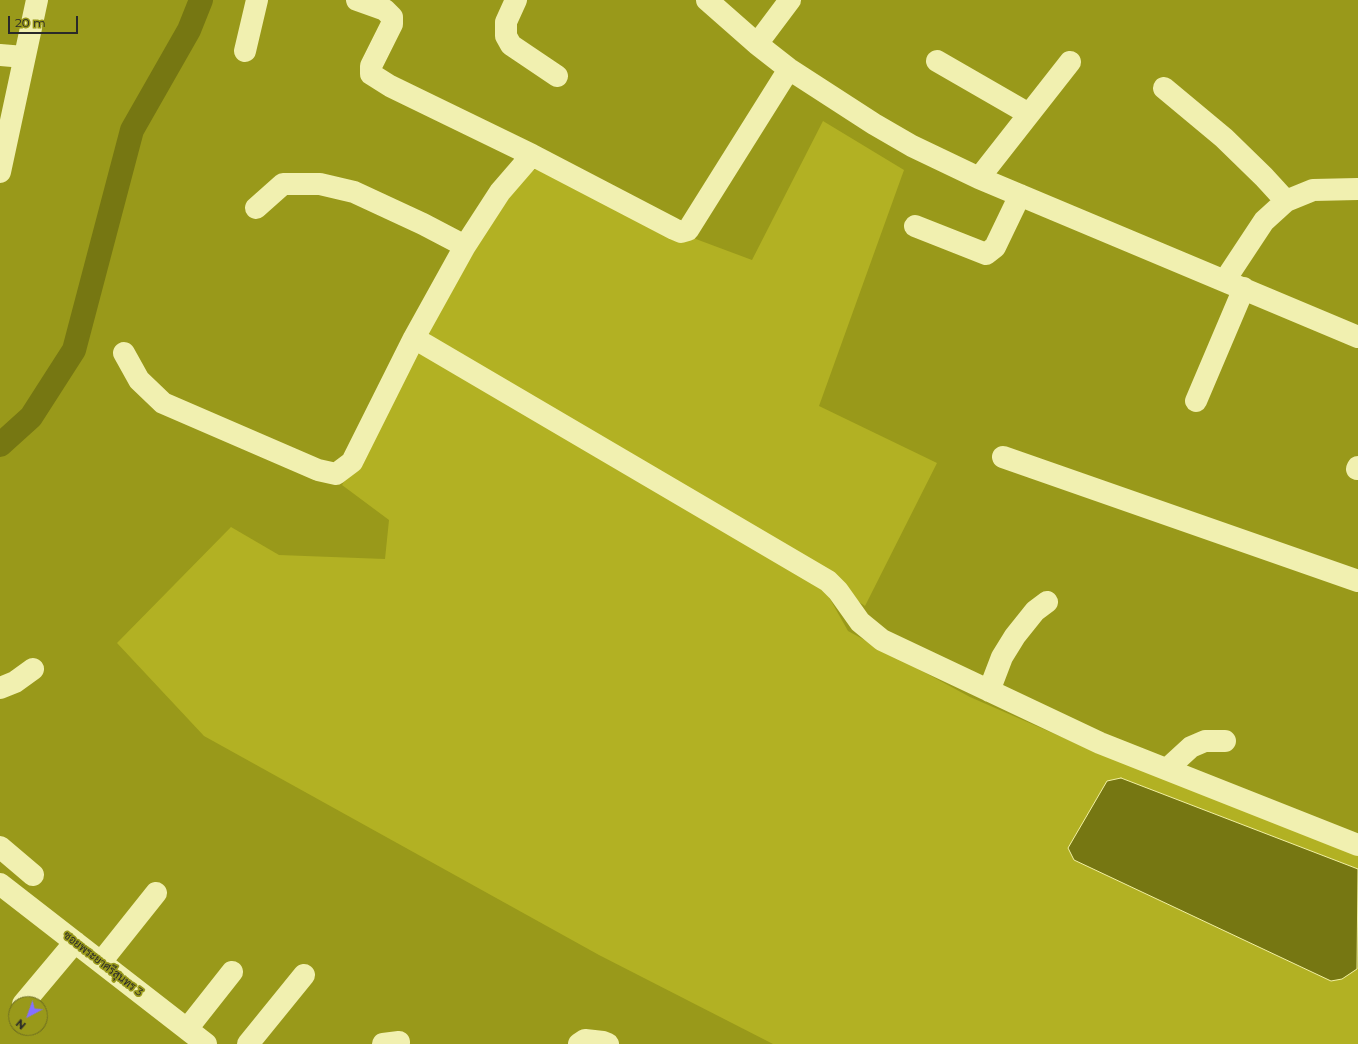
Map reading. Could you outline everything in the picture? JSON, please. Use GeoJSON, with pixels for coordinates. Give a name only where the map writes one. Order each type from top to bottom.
{"type":"FeatureCollection","features":[{"type":"Feature","properties":{"kind":"street"},"geometry":{"type":"LineString","coordinates":[[0,172],[24,57],[38,0]]}},
{"type":"Feature","properties":{"kind":"street"},"geometry":{"type":"LineString","coordinates":[[245,51],[257,0]]}},
{"type":"Feature","properties":{"kind":"street"},"geometry":{"type":"LineString","coordinates":[[357,0],[385,10],[392,17],[392,24],[371,66],[371,74],[390,86],[532,155],[681,232],[688,230],[789,68]]}},
{"type":"Feature","properties":{"kind":"street"},"geometry":{"type":"LineString","coordinates":[[516,0],[506,22],[506,36],[511,45],[557,76]]}},
{"type":"Feature","properties":{"kind":"street"},"geometry":{"type":"LineString","coordinates":[[707,0],[757,44],[789,68],[874,124],[912,146],[979,178],[1358,337]]}},
{"type":"Feature","properties":{"kind":"street"},"geometry":{"type":"LineString","coordinates":[[757,44],[790,0]]}},
{"type":"Feature","properties":{"kind":"street"},"geometry":{"type":"LineString","coordinates":[[0,55],[24,57]]}},
{"type":"Feature","properties":{"kind":"street"},"geometry":{"type":"LineString","coordinates":[[938,61],[1029,114]]}},
{"type":"Feature","properties":{"kind":"street"},"geometry":{"type":"LineString","coordinates":[[979,178],[1070,62]]}},
{"type":"Feature","properties":{"kind":"street"},"geometry":{"type":"LineString","coordinates":[[1164,88],[1224,138],[1286,201]]}},
{"type":"Feature","properties":{"kind":"street"},"geometry":{"type":"LineString","coordinates":[[124,353],[139,380],[163,403],[318,470],[336,474],[352,462],[414,338],[465,246],[500,192],[532,155]]}},
{"type":"Feature","properties":{"kind":"street"},"geometry":{"type":"LineString","coordinates":[[256,208],[284,184],[320,184],[354,192],[423,224],[465,246]]}},
{"type":"Feature","properties":{"kind":"street"},"geometry":{"type":"LineString","coordinates":[[1225,280],[1264,221],[1286,201],[1313,190],[1358,189]]}},
{"type":"Feature","properties":{"kind":"street"},"geometry":{"type":"LineString","coordinates":[[915,226],[986,254],[995,247],[1020,195]]}},
{"type":"Feature","properties":{"kind":"street"},"geometry":{"type":"LineString","coordinates":[[1196,401],[1244,288]]}},
{"type":"Feature","properties":{"kind":"street"},"geometry":{"type":"LineString","coordinates":[[414,338],[828,581],[838,591],[860,622],[882,640],[1100,743],[1358,845]]}},
{"type":"Feature","properties":{"kind":"street"},"geometry":{"type":"LineString","coordinates":[[1003,457],[1358,581]]}},
{"type":"Feature","properties":{"kind":"street"},"geometry":{"type":"LineString","coordinates":[[989,691],[1002,657],[1015,636],[1034,612],[1047,602]]}},
{"type":"Feature","properties":{"kind":"street"},"geometry":{"type":"LineString","coordinates":[[0,688],[15,682],[33,669]]}},
{"type":"Feature","properties":{"kind":"street"},"geometry":{"type":"LineString","coordinates":[[1167,770],[1191,747],[1205,741],[1225,742]]}},
{"type":"Feature","properties":{"kind":"street"},"geometry":{"type":"LineString","coordinates":[[0,847],[33,875]]}},
{"type":"Feature","properties":{"kind":"street","name":"ซอยพระยาศรีสุนทร 3"},"geometry":{"type":"LineString","coordinates":[[0,884],[206,1044]]}},
{"type":"Feature","properties":{"kind":"street"},"geometry":{"type":"LineString","coordinates":[[101,962],[156,893]]}},
{"type":"Feature","properties":{"kind":"street"},"geometry":{"type":"LineString","coordinates":[[30,996],[75,942]]}},
{"type":"Feature","properties":{"kind":"street"},"geometry":{"type":"LineString","coordinates":[[187,1029],[232,972]]}},
{"type":"Feature","properties":{"kind":"street"},"geometry":{"type":"LineString","coordinates":[[248,1044],[304,975]]}},
{"type":"Feature","properties":{"kind":"street"},"geometry":{"type":"LineString","coordinates":[[579,1044],[585,1040],[608,1044]]}},
{"type":"Feature","properties":{"kind":"shaded area"},"geometry":{"type":"Polygon","coordinates":[[[823,121],[904,170],[819,406],[937,463],[865,606],[760,535],[441,347],[427,331],[464,261],[520,178],[539,167],[645,220],[752,260],[823,121]]]}},
{"type":"Feature","properties":{"kind":"shaded area"},"geometry":{"type":"Polygon","coordinates":[[[419,352],[825,590],[848,631],[970,697],[1096,752],[1358,856],[1358,869],[1121,778],[1068,848],[1074,860],[1331,981],[1342,979],[1358,967],[1358,1044],[773,1044],[599,955],[204,736],[117,643],[231,527],[279,555],[385,559],[389,520],[342,485],[419,352]]]}},
{"type":"Feature","properties":{"kind":"shaded area"},"geometry":{"type":"Polygon","coordinates":[[[1121,778],[1358,869],[1357,969],[1342,979],[1331,981],[1074,860],[1068,848],[1107,781],[1121,778]]]}},
{"type":"Feature","properties":{"kind":"waterway"},"geometry":{"type":"LineString","coordinates":[[0,445],[31,417],[74,350],[132,130],[189,30],[201,0]]}}]}
